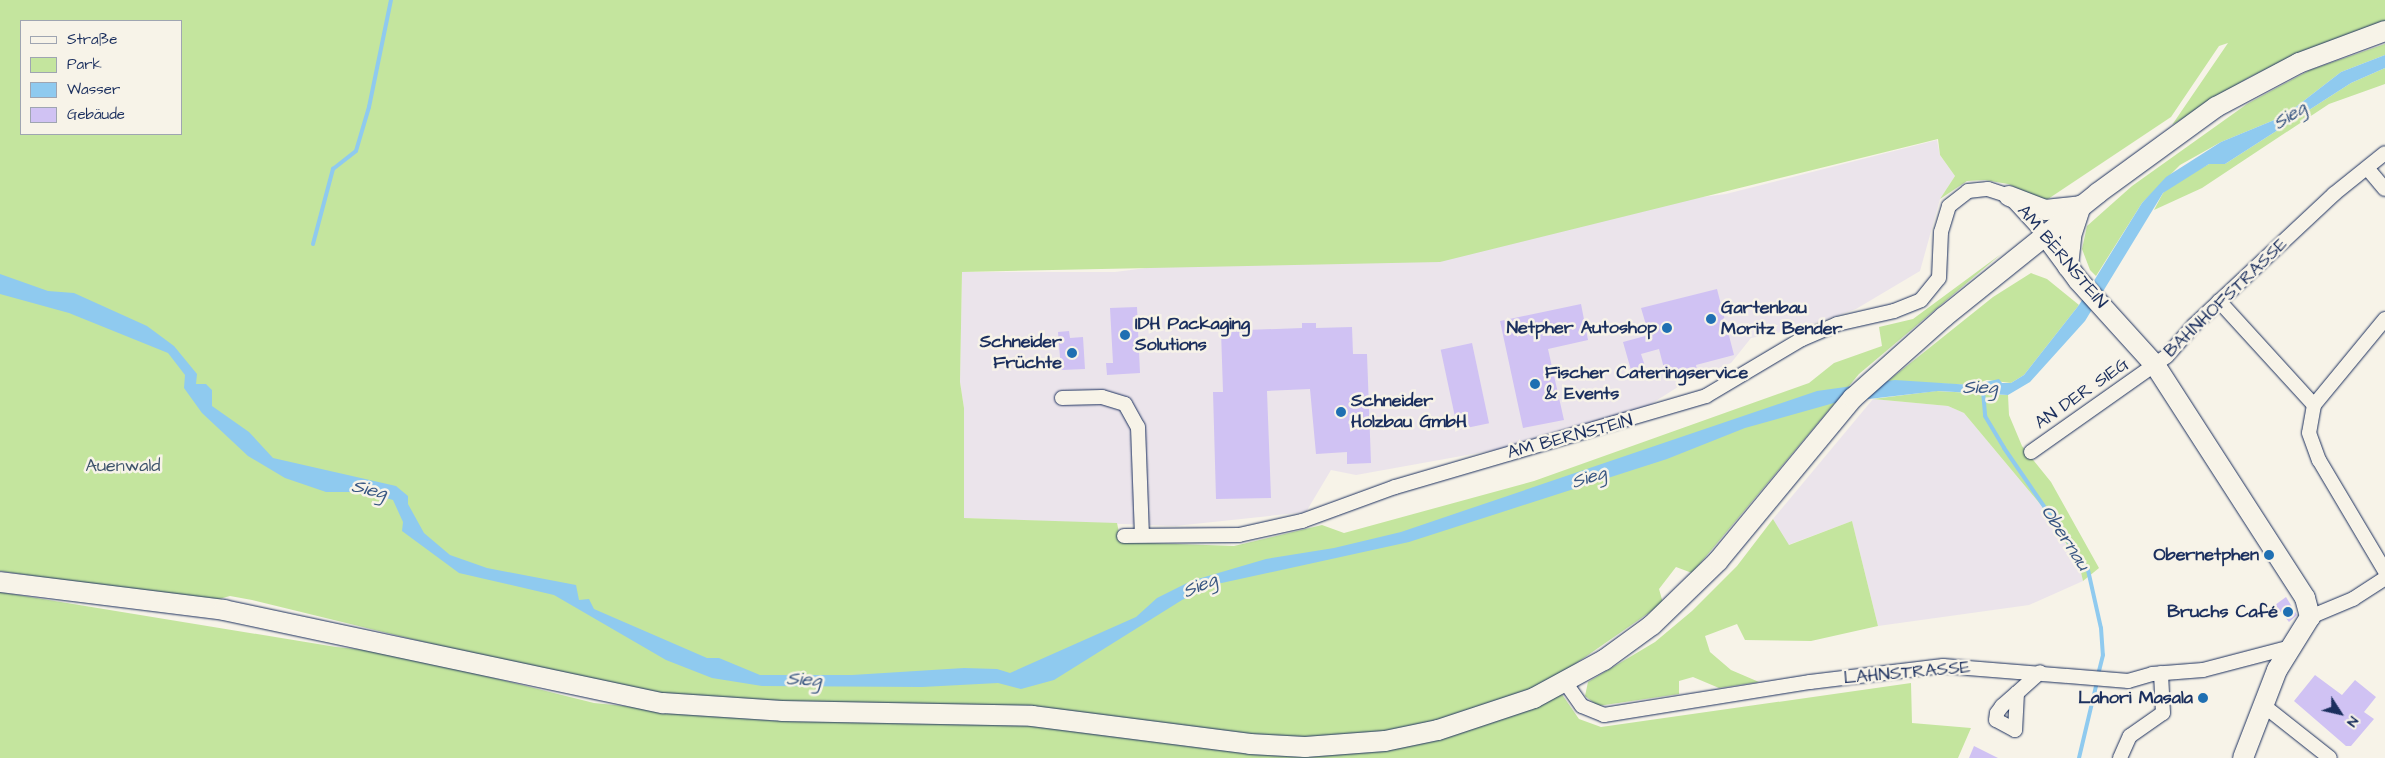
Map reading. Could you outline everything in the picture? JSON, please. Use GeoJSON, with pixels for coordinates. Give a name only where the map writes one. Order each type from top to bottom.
{"type":"FeatureCollection","features":[{"type":"Feature","properties":{"kind":"main road"},"geometry":{"type":"LineString","coordinates":[[0,582],[224,610],[663,703],[782,711],[1032,716],[1250,744],[1343,745],[1411,736],[1500,712],[1565,682],[1604,660],[1693,588],[1814,442],[1898,354],[2081,206],[2216,107],[2299,63],[2385,31]]}},
{"type":"Feature","properties":{"kind":"main road"},"geometry":{"type":"LineString","coordinates":[[2009,196],[2045,210],[2081,206]]}},
{"type":"Feature","properties":{"kind":"main road"},"geometry":{"type":"LineString","coordinates":[[2073,274],[2071,236],[2081,206]]}},
{"type":"Feature","properties":{"kind":"main road","name":"AM BERNSTEIN"},"geometry":{"type":"LineString","coordinates":[[2045,236],[2073,274],[2155,365]]}},
{"type":"Feature","properties":{"kind":"main road","name":"BAHNHOFSTRASSE"},"geometry":{"type":"LineString","coordinates":[[2155,365],[2294,576],[2310,617]]}},
{"type":"Feature","properties":{"kind":"main road"},"geometry":{"type":"LineString","coordinates":[[2242,758],[2287,648],[2310,617]]}},
{"type":"Feature","properties":{"kind":"street","name":"BAHNHOFSTRASSE"},"geometry":{"type":"LineString","coordinates":[[2155,365],[2219,301],[2334,194],[2368,169],[2385,153]]}},
{"type":"Feature","properties":{"kind":"street"},"geometry":{"type":"LineString","coordinates":[[2368,169],[2385,189]]}},
{"type":"Feature","properties":{"kind":"street","name":"AM BERNSTEIN"},"geometry":{"type":"LineString","coordinates":[[1124,536],[1239,535],[1302,521],[1395,487],[1706,396],[1811,335],[1837,324],[1894,311],[1921,300],[1939,278],[1941,232],[1949,206],[1968,191],[1988,189],[2009,196],[2045,236]]}},
{"type":"Feature","properties":{"kind":"street"},"geometry":{"type":"LineString","coordinates":[[2219,301],[2314,405]]}},
{"type":"Feature","properties":{"kind":"street"},"geometry":{"type":"LineString","coordinates":[[2385,319],[2314,405],[2309,433],[2319,460],[2385,570]]}},
{"type":"Feature","properties":{"kind":"street","name":"AN DER SIEG"},"geometry":{"type":"LineString","coordinates":[[2031,452],[2155,365]]}},
{"type":"Feature","properties":{"kind":"street"},"geometry":{"type":"LineString","coordinates":[[1062,398],[1102,397],[1125,404],[1138,427],[1142,535]]}},
{"type":"Feature","properties":{"kind":"street"},"geometry":{"type":"LineString","coordinates":[[2310,617],[2354,599],[2385,578]]}},
{"type":"Feature","properties":{"kind":"street","name":"LAHNSTRASSE"},"geometry":{"type":"LineString","coordinates":[[1565,682],[1582,706],[1604,715],[1810,682],[1944,666],[2040,672],[2128,681],[2161,673],[2203,670],[2287,648]]}},
{"type":"Feature","properties":{"kind":"street"},"geometry":{"type":"LineString","coordinates":[[2017,693],[2040,672]]}},
{"type":"Feature","properties":{"kind":"street"},"geometry":{"type":"LineString","coordinates":[[2120,758],[2130,736],[2163,713],[2161,673]]}},
{"type":"Feature","properties":{"kind":"street"},"geometry":{"type":"LineString","coordinates":[[2263,705],[2330,758]]}},
{"type":"Feature","properties":{"kind":"shaded area"},"geometry":{"type":"Polygon","coordinates":[[[1937,140],[1940,155],[1955,176],[1940,199],[1920,271],[1856,309],[1798,329],[1751,338],[1731,363],[1689,380],[1643,409],[1506,448],[1356,475],[1331,470],[1306,512],[1175,526],[964,518],[964,408],[960,382],[962,272],[1115,272],[1726,194],[1937,140]]]}},
{"type":"Feature","properties":{"kind":"shaded area"},"geometry":{"type":"Polygon","coordinates":[[[1873,399],[1948,406],[1964,413],[2051,517],[2080,568],[2083,581],[2029,605],[1878,626],[1852,521],[1788,545],[1773,519],[1873,399]]]}},
{"type":"Feature","properties":{"kind":"green space","name":"Auenwald"},"geometry":{"type":"Polygon","coordinates":[[[0,0],[2385,0],[2385,23],[2291,57],[2248,78],[2172,125],[2228,43],[2219,46],[2171,117],[2045,201],[2008,184],[1985,180],[1967,181],[1940,199],[1955,176],[1940,155],[1938,139],[1440,262],[962,272],[960,382],[964,408],[964,518],[1117,523],[1121,542],[1234,546],[1322,525],[1344,533],[1534,481],[1809,383],[1834,363],[1882,346],[1879,327],[1913,319],[2001,254],[1859,374],[1692,573],[1676,567],[1659,589],[1663,603],[1552,680],[1579,719],[1601,727],[1911,683],[1912,723],[1971,728],[1958,758],[0,758],[0,592],[336,647],[395,653],[594,703],[777,721],[624,691],[252,600],[230,596],[208,602],[0,571],[0,0]]]}},
{"type":"Feature","properties":{"kind":"green space"},"geometry":{"type":"Polygon","coordinates":[[[2385,44],[2385,55],[2341,72],[2284,116],[2221,142],[2180,165],[2142,203],[2096,276],[2090,270],[2082,249],[2087,226],[2132,186],[2247,104],[2310,70],[2385,44]]]}},
{"type":"Feature","properties":{"kind":"green space"},"geometry":{"type":"Polygon","coordinates":[[[2385,68],[2385,84],[2329,104],[2202,188],[2154,210],[2163,193],[2176,182],[2209,164],[2225,164],[2351,83],[2385,68]]]}},
{"type":"Feature","properties":{"kind":"green space"},"geometry":{"type":"Polygon","coordinates":[[[2031,273],[2047,279],[2079,305],[2024,375],[2011,383],[1987,380],[1972,385],[1888,381],[1993,297],[2031,273]]]}},
{"type":"Feature","properties":{"kind":"green space"},"geometry":{"type":"Polygon","coordinates":[[[1936,391],[2008,395],[2009,415],[2022,446],[2051,482],[2099,568],[2083,581],[2080,568],[2051,517],[1964,413],[1948,406],[1873,399],[1936,391]]]}},
{"type":"Feature","properties":{"kind":"green space"},"geometry":{"type":"Polygon","coordinates":[[[1773,519],[1789,545],[1852,521],[1878,626],[1811,641],[1745,640],[1737,624],[1705,636],[1710,652],[1731,670],[1759,682],[1719,688],[1693,677],[1679,681],[1679,694],[1598,706],[1585,696],[1588,682],[1655,642],[1692,611],[1737,566],[1773,519]]]}},
{"type":"Feature","properties":{"kind":"water","name":"Sieg"},"geometry":{"type":"Polygon","coordinates":[[[2385,55],[2385,68],[2351,83],[2225,164],[2209,164],[2163,193],[2085,321],[2030,382],[2008,395],[1938,391],[1834,403],[1745,428],[1667,459],[1409,542],[1217,584],[1182,600],[1054,680],[1021,689],[998,683],[922,687],[762,686],[712,678],[666,660],[554,595],[459,573],[402,531],[403,522],[393,500],[366,492],[326,492],[285,478],[248,456],[202,413],[184,388],[185,375],[168,353],[69,313],[0,294],[0,274],[48,291],[74,293],[147,326],[174,346],[197,374],[196,384],[206,384],[212,390],[212,406],[249,432],[273,458],[396,486],[408,496],[408,504],[424,533],[450,555],[487,568],[576,585],[579,600],[589,599],[594,609],[707,658],[719,658],[760,675],[852,675],[964,668],[997,669],[1010,673],[1136,617],[1157,598],[1191,581],[1266,559],[1334,548],[1401,532],[1817,391],[1895,380],[1972,385],[1999,379],[2002,383],[2011,383],[2024,375],[2079,305],[2142,203],[2166,177],[2221,142],[2284,116],[2341,72],[2385,55]]]}},
{"type":"Feature","properties":{"kind":"building"},"geometry":{"type":"Polygon","coordinates":[[[1717,289],[1734,355],[1696,365],[1697,370],[1666,376],[1659,349],[1641,354],[1645,366],[1631,370],[1623,342],[1649,335],[1641,308],[1717,289]]]}},
{"type":"Feature","properties":{"kind":"building","name":"Fischer Cateringservice & Events"},"geometry":{"type":"Polygon","coordinates":[[[1581,304],[1588,340],[1548,349],[1564,420],[1523,428],[1500,321],[1581,304]]]}},
{"type":"Feature","properties":{"kind":"building","name":"IDH Packaging Solutions"},"geometry":{"type":"Polygon","coordinates":[[[1137,307],[1140,373],[1107,375],[1106,363],[1113,363],[1110,308],[1137,307]]]}},
{"type":"Feature","properties":{"kind":"building","name":"Schneider Holzbau GmbH"},"geometry":{"type":"Polygon","coordinates":[[[1302,323],[1316,323],[1316,328],[1352,327],[1353,354],[1367,354],[1371,463],[1347,464],[1347,452],[1316,454],[1310,389],[1267,391],[1271,498],[1216,499],[1213,392],[1223,392],[1221,331],[1302,328],[1302,323]]]}},
{"type":"Feature","properties":{"kind":"building","name":"Schneider Früchte"},"geometry":{"type":"Polygon","coordinates":[[[1069,331],[1070,338],[1083,337],[1085,369],[1061,370],[1058,332],[1069,331]]]}},
{"type":"Feature","properties":{"kind":"building"},"geometry":{"type":"Polygon","coordinates":[[[1472,343],[1489,423],[1458,430],[1441,350],[1472,343]]]}},
{"type":"Feature","properties":{"kind":"building","name":"Bruchs Café"},"geometry":{"type":"Polygon","coordinates":[[[2286,597],[2297,615],[2289,622],[2275,605],[2286,597]]]}},
{"type":"Feature","properties":{"kind":"building"},"geometry":{"type":"Polygon","coordinates":[[[2315,675],[2342,695],[2355,680],[2376,697],[2364,712],[2374,719],[2351,746],[2346,746],[2294,701],[2315,675]]]}},
{"type":"Feature","properties":{"kind":"building"},"geometry":{"type":"Polygon","coordinates":[[[1974,746],[1998,758],[1969,758],[1974,746]]]}},
{"type":"Feature","properties":{"kind":"waterway"},"geometry":{"type":"LineString","coordinates":[[313,244],[333,169],[356,151],[369,107],[391,0]]}},
{"type":"Feature","properties":{"kind":"waterway","name":"Obernau"},"geometry":{"type":"LineString","coordinates":[[1983,391],[1985,416],[2004,448],[2088,570],[2101,628],[2103,655],[2098,675]]}},
{"type":"Feature","properties":{"kind":"waterway","name":"Obernau"},"geometry":{"type":"LineString","coordinates":[[2079,758],[2097,682]]}},
{"type":"Feature","properties":{"kind":"place","name":"Gartenbau Moritz Bender"},"geometry":{"type":"Point","coordinates":[1711,319]}},
{"type":"Feature","properties":{"kind":"place","name":"Netpher Autoshop"},"geometry":{"type":"Point","coordinates":[1667,328]}},
{"type":"Feature","properties":{"kind":"place","name":"IDH Packaging Solutions"},"geometry":{"type":"Point","coordinates":[1125,335]}},
{"type":"Feature","properties":{"kind":"place","name":"Schneider Früchte"},"geometry":{"type":"Point","coordinates":[1072,353]}},
{"type":"Feature","properties":{"kind":"place","name":"Fischer Cateringservice & Events"},"geometry":{"type":"Point","coordinates":[1535,384]}},
{"type":"Feature","properties":{"kind":"place","name":"Schneider Holzbau GmbH"},"geometry":{"type":"Point","coordinates":[1341,412]}},
{"type":"Feature","properties":{"kind":"place","name":"Obernetphen"},"geometry":{"type":"Point","coordinates":[2269,555]}},
{"type":"Feature","properties":{"kind":"place","name":"Bruchs Café"},"geometry":{"type":"Point","coordinates":[2288,612]}},
{"type":"Feature","properties":{"kind":"place","name":"Lahori Masala"},"geometry":{"type":"Point","coordinates":[2203,698]}}]}
